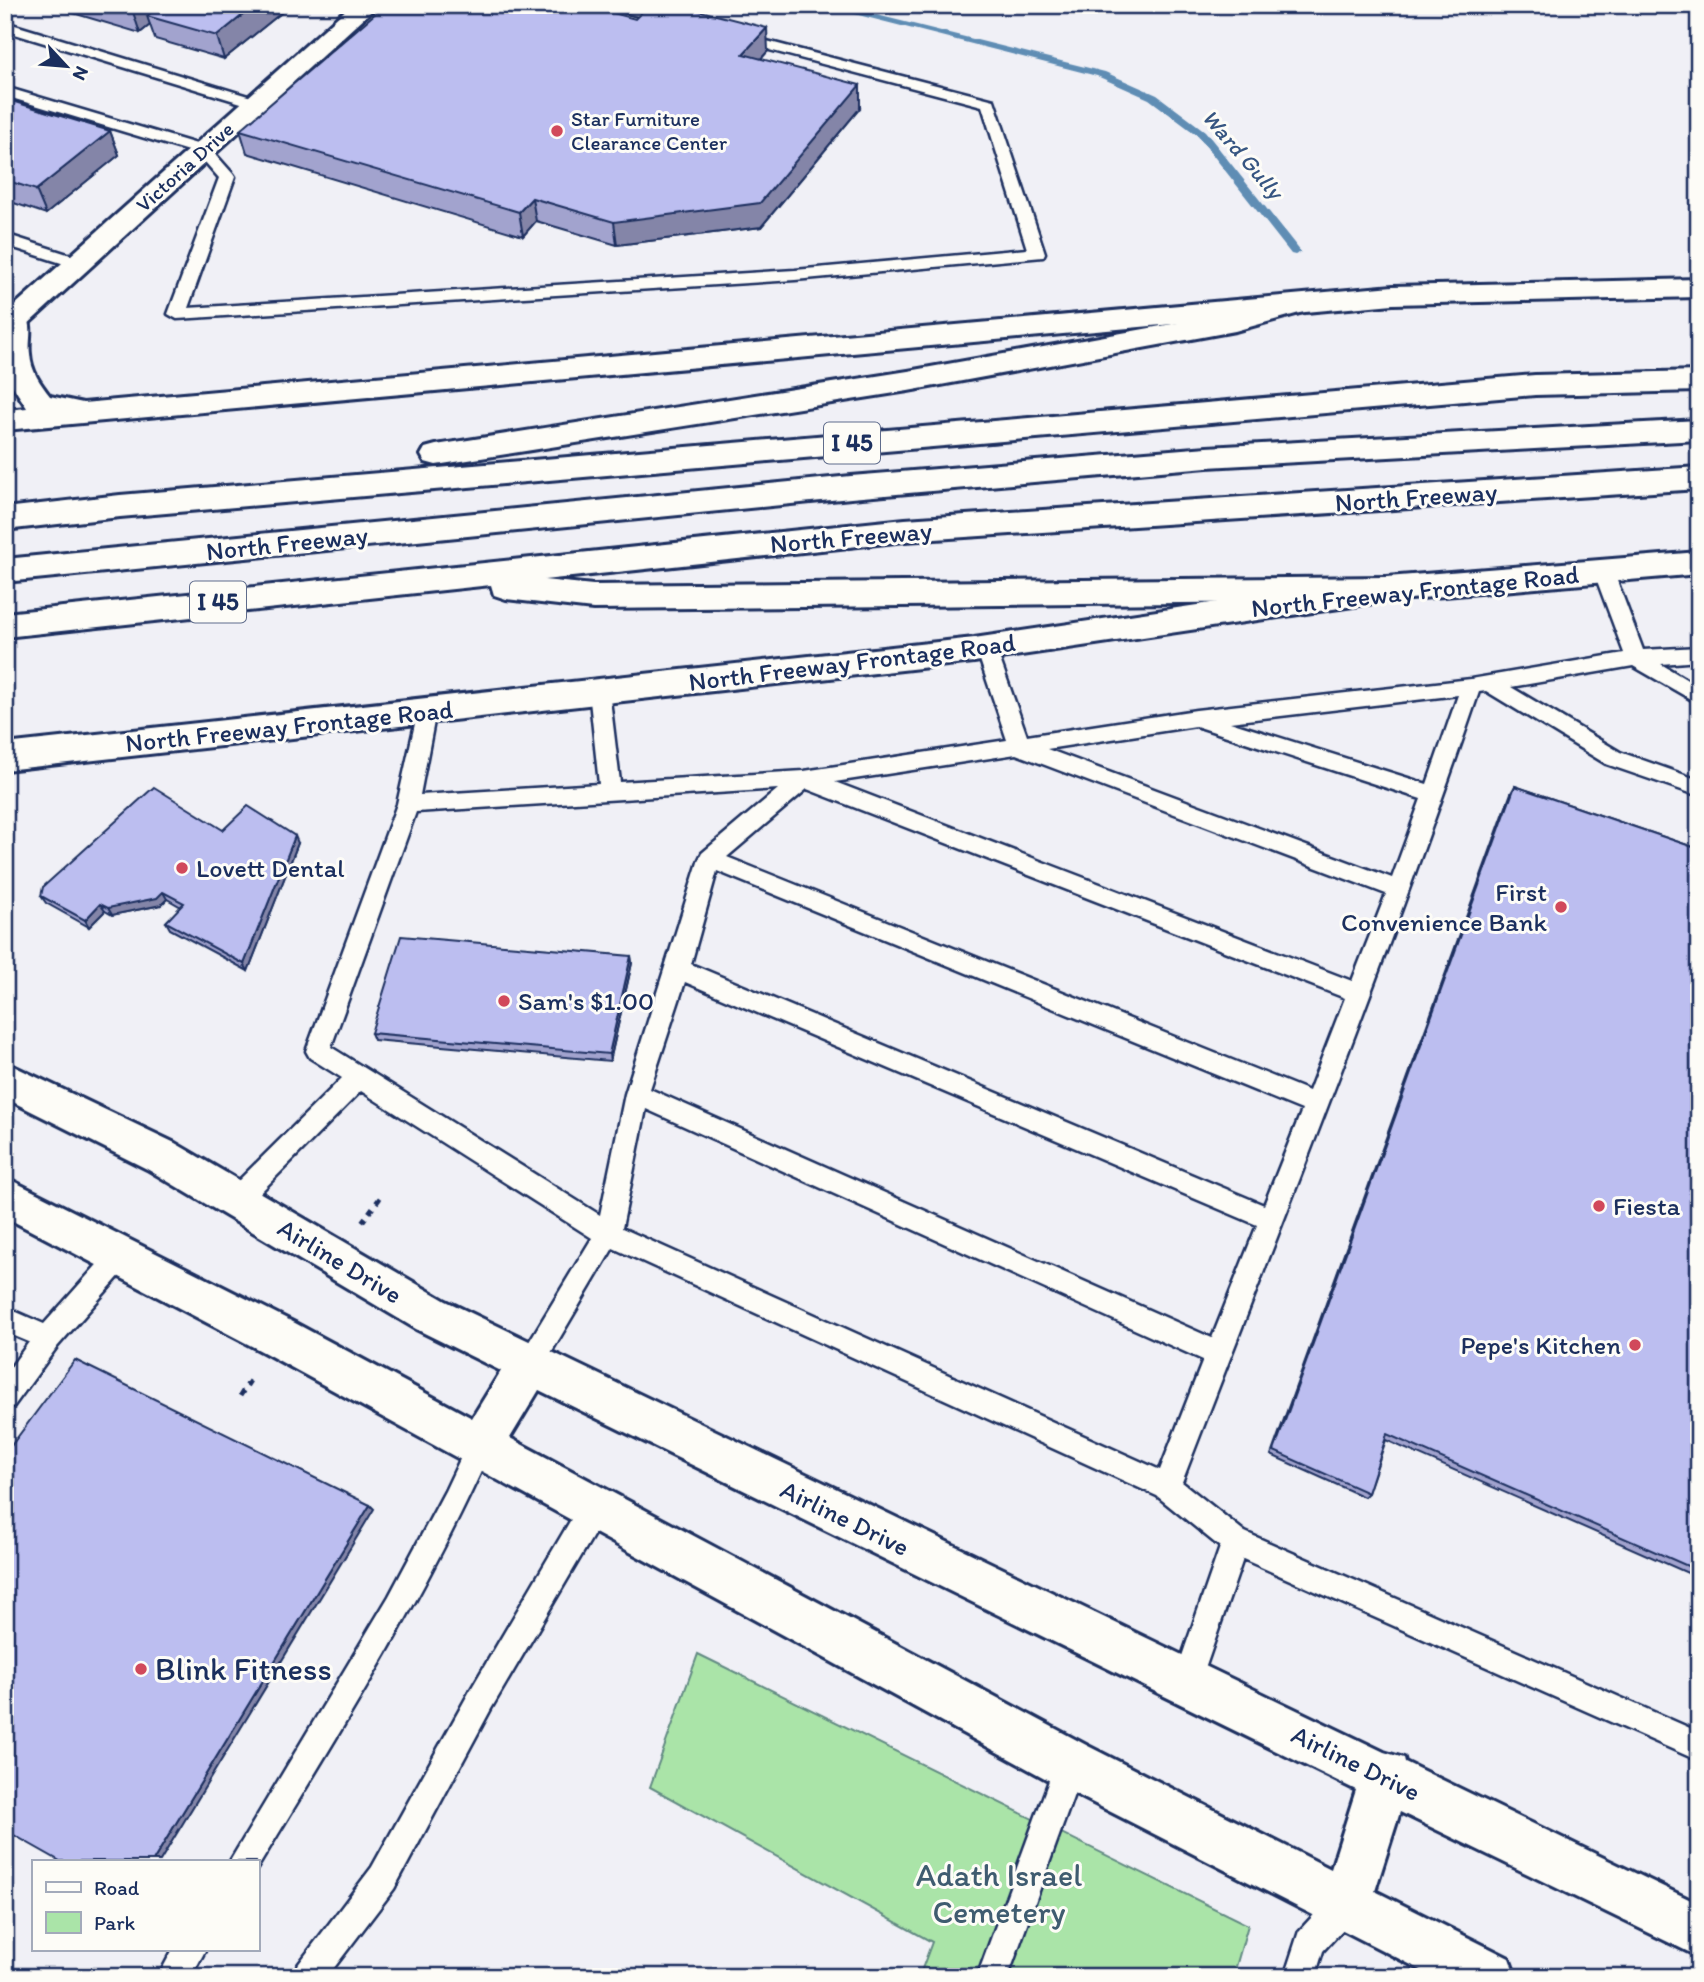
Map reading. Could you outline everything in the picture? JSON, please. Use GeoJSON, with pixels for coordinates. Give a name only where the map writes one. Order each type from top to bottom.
{"type":"FeatureCollection","features":[{"type":"Feature","properties":{"kind":"main road","name":"Victoria Drive"},"geometry":{"type":"LineString","coordinates":[[10,326],[76,263],[204,152],[366,5]]}},
{"type":"Feature","properties":{"kind":"main road"},"geometry":{"type":"LineString","coordinates":[[5,420],[1393,295],[1699,288]]}},
{"type":"Feature","properties":{"kind":"main road"},"geometry":{"type":"LineString","coordinates":[[120,506],[908,381],[1235,322],[1293,306]]}},
{"type":"Feature","properties":{"kind":"main road"},"geometry":{"type":"LineString","coordinates":[[10,326],[12,358],[25,384],[40,404],[85,413]]}},
{"type":"Feature","properties":{"kind":"main road","name":"North Freeway"},"geometry":{"type":"LineString","coordinates":[[5,519],[120,506],[1535,385],[1699,381]]}},
{"type":"Feature","properties":{"kind":"main road","name":"North Freeway"},"geometry":{"type":"LineString","coordinates":[[5,571],[851,487],[1194,458],[1699,430]]}},
{"type":"Feature","properties":{"kind":"main road","name":"North Freeway"},"geometry":{"type":"LineString","coordinates":[[5,625],[905,530],[1699,478]]}},
{"type":"Feature","properties":{"kind":"main road","name":"North Freeway Frontage Road"},"geometry":{"type":"LineString","coordinates":[[5,757],[986,648],[1387,589],[1699,563]]}},
{"type":"Feature","properties":{"kind":"main road"},"geometry":{"type":"LineString","coordinates":[[431,579],[593,597],[1387,589]]}},
{"type":"Feature","properties":{"kind":"main road","name":"Airline Drive"},"geometry":{"type":"LineString","coordinates":[[5,1079],[162,1156],[431,1315],[1699,1930]]}},
{"type":"Feature","properties":{"kind":"main road"},"geometry":{"type":"LineString","coordinates":[[5,1109],[56,1104]]}},
{"type":"Feature","properties":{"kind":"main road"},"geometry":{"type":"LineString","coordinates":[[5,1196],[280,1338],[1070,1764],[1490,1977]]}},
{"type":"Feature","properties":{"kind":"main road"},"geometry":{"type":"LineString","coordinates":[[479,1447],[530,1364]]}},
{"type":"Feature","properties":{"kind":"main road"},"geometry":{"type":"LineString","coordinates":[[1346,1903],[1386,1776]]}},
{"type":"Feature","properties":{"kind":"lane"},"geometry":{"type":"LineString","coordinates":[[614,5],[681,23]]}},
{"type":"Feature","properties":{"kind":"lane"},"geometry":{"type":"LineString","coordinates":[[5,26],[256,103]]}},
{"type":"Feature","properties":{"kind":"lane"},"geometry":{"type":"LineString","coordinates":[[5,91],[204,152],[227,177],[177,314],[795,275],[1037,253],[989,103],[721,33]]}},
{"type":"Feature","properties":{"kind":"lane"},"geometry":{"type":"LineString","coordinates":[[5,239],[76,263]]}},
{"type":"Feature","properties":{"kind":"lane"},"geometry":{"type":"LineString","coordinates":[[1603,570],[1636,658],[1699,697]]}},
{"type":"Feature","properties":{"kind":"lane"},"geometry":{"type":"LineString","coordinates":[[986,648],[1020,747]]}},
{"type":"Feature","properties":{"kind":"lane"},"geometry":{"type":"LineString","coordinates":[[408,804],[804,779],[1196,718],[1480,685],[1636,658],[1699,654]]}},
{"type":"Feature","properties":{"kind":"lane"},"geometry":{"type":"LineString","coordinates":[[1480,685],[1613,758],[1699,788]]}},
{"type":"Feature","properties":{"kind":"lane"},"geometry":{"type":"LineString","coordinates":[[1167,1487],[1217,1353],[1360,994],[1434,795],[1480,685]]}},
{"type":"Feature","properties":{"kind":"lane"},"geometry":{"type":"LineString","coordinates":[[599,691],[610,791]]}},
{"type":"Feature","properties":{"kind":"lane"},"geometry":{"type":"LineString","coordinates":[[426,710],[408,804],[318,1051],[608,1234],[1167,1487],[1235,1542],[1699,1747]]}},
{"type":"Feature","properties":{"kind":"lane"},"geometry":{"type":"LineString","coordinates":[[1196,718],[1434,795]]}},
{"type":"Feature","properties":{"kind":"lane"},"geometry":{"type":"LineString","coordinates":[[1020,747],[1399,890]]}},
{"type":"Feature","properties":{"kind":"lane"},"geometry":{"type":"LineString","coordinates":[[530,1364],[608,1234],[638,1094],[710,859],[804,779]]}},
{"type":"Feature","properties":{"kind":"lane"},"geometry":{"type":"LineString","coordinates":[[804,779],[1360,994]]}},
{"type":"Feature","properties":{"kind":"lane"},"geometry":{"type":"LineString","coordinates":[[710,859],[1315,1105]]}},
{"type":"Feature","properties":{"kind":"lane"},"geometry":{"type":"LineString","coordinates":[[678,969],[1271,1219]]}},
{"type":"Feature","properties":{"kind":"lane"},"geometry":{"type":"LineString","coordinates":[[236,1200],[359,1077]]}},
{"type":"Feature","properties":{"kind":"lane"},"geometry":{"type":"LineString","coordinates":[[638,1094],[1217,1353]]}},
{"type":"Feature","properties":{"kind":"lane"},"geometry":{"type":"LineString","coordinates":[[5,1397],[48,1338],[121,1256]]}},
{"type":"Feature","properties":{"kind":"lane"},"geometry":{"type":"LineString","coordinates":[[5,1318],[48,1338]]}},
{"type":"Feature","properties":{"kind":"lane"},"geometry":{"type":"LineString","coordinates":[[246,1860],[419,1570],[458,1497],[479,1447]]}},
{"type":"Feature","properties":{"kind":"lane"},"geometry":{"type":"LineString","coordinates":[[308,1977],[383,1878],[481,1699],[593,1509]]}},
{"type":"Feature","properties":{"kind":"lane"},"geometry":{"type":"LineString","coordinates":[[1187,1682],[1235,1542]]}},
{"type":"Feature","properties":{"kind":"lane"},"geometry":{"type":"LineString","coordinates":[[992,1977],[1070,1764]]}},
{"type":"Feature","properties":{"kind":"lane"},"geometry":{"type":"LineString","coordinates":[[1299,1977],[1310,1942],[1346,1903]]}},
{"type":"Feature","properties":{"kind":"lane"},"geometry":{"type":"LineString","coordinates":[[173,1977],[190,1951]]}},
{"type":"Feature","properties":{"kind":"path"},"geometry":{"type":"LineString","coordinates":[[356,1231],[383,1194]]}},
{"type":"Feature","properties":{"kind":"path"},"geometry":{"type":"LineString","coordinates":[[240,1396],[260,1367]]}},
{"type":"Feature","properties":{"kind":"green space","name":"Adath Israel Cemetery"},"geometry":{"type":"Polygon","coordinates":[[[698,1654],[1248,1925],[1233,1977],[919,1977],[932,1942],[650,1787],[698,1654]]]}},
{"type":"Feature","properties":{"kind":"building"},"geometry":{"type":"Polygon","coordinates":[[[118,5],[138,5],[132,9],[118,5]]]}},
{"type":"Feature","properties":{"kind":"building"},"geometry":{"type":"Polygon","coordinates":[[[161,5],[255,5],[217,36],[147,16],[161,5]]]}},
{"type":"Feature","properties":{"kind":"building","name":"Star Furniture Clearance Center"},"geometry":{"type":"Polygon","coordinates":[[[385,5],[584,5],[635,19],[649,5],[677,5],[767,28],[743,54],[860,85],[760,203],[614,222],[532,198],[519,212],[240,130],[385,5]]]}},
{"type":"Feature","properties":{"kind":"building"},"geometry":{"type":"Polygon","coordinates":[[[5,99],[110,131],[36,190],[5,180],[5,99]]]}},
{"type":"Feature","properties":{"kind":"building","name":"Fiesta"},"geometry":{"type":"Polygon","coordinates":[[[1515,786],[1699,849],[1699,1571],[1387,1434],[1368,1493],[1274,1451],[1515,786]]]}},
{"type":"Feature","properties":{"kind":"building","name":"Lovett Dental"},"geometry":{"type":"Polygon","coordinates":[[[154,787],[223,830],[248,806],[295,836],[244,964],[166,922],[184,903],[163,892],[157,898],[108,908],[100,904],[85,920],[41,896],[43,887],[154,787]]]}},
{"type":"Feature","properties":{"kind":"building","name":"Sam's $1.00"},"geometry":{"type":"Polygon","coordinates":[[[401,936],[631,956],[609,1054],[371,1033],[401,936]]]}},
{"type":"Feature","properties":{"kind":"building","name":"Blink Fitness"},"geometry":{"type":"Polygon","coordinates":[[[75,1360],[370,1505],[154,1860],[58,1860],[5,1830],[5,1454],[75,1360]]]}},
{"type":"Feature","properties":{"kind":"waterway","name":"Ward Gully"},"geometry":{"type":"LineString","coordinates":[[824,5],[1101,74],[1153,97],[1201,133],[1295,252]]}},
{"type":"Feature","properties":{"kind":"place","name":"Star Furniture Clearance Center"},"geometry":{"type":"Point","coordinates":[557,131]}},
{"type":"Feature","properties":{"kind":"place","name":"Lovett Dental"},"geometry":{"type":"Point","coordinates":[182,868]}},
{"type":"Feature","properties":{"kind":"place","name":"First Convenience Bank"},"geometry":{"type":"Point","coordinates":[1561,907]}},
{"type":"Feature","properties":{"kind":"place","name":"Sam's $1.00"},"geometry":{"type":"Point","coordinates":[504,1001]}},
{"type":"Feature","properties":{"kind":"place","name":"Fiesta"},"geometry":{"type":"Point","coordinates":[1599,1206]}},
{"type":"Feature","properties":{"kind":"place","name":"Pepe's Kitchen"},"geometry":{"type":"Point","coordinates":[1635,1345]}},
{"type":"Feature","properties":{"kind":"place","name":"Blink Fitness"},"geometry":{"type":"Point","coordinates":[141,1669]}}]}
